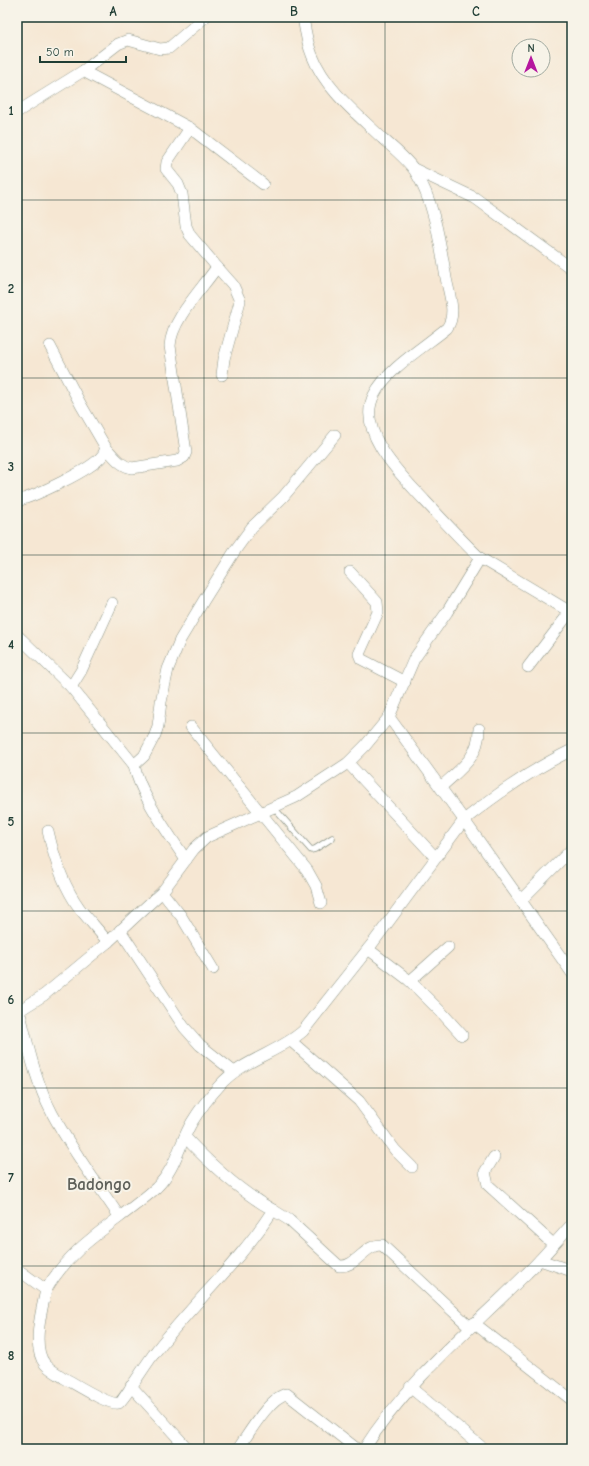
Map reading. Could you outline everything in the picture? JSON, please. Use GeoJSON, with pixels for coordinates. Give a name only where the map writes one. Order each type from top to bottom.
{"type":"FeatureCollection","features":[{"type":"Feature","properties":{"kind":"street"},"geometry":{"type":"LineString","coordinates":[[17,112],[84,71],[118,44],[128,40],[160,49],[173,46],[205,17]]}},
{"type":"Feature","properties":{"kind":"street"},"geometry":{"type":"LineString","coordinates":[[303,17],[312,55],[327,82],[414,170],[426,195],[443,258],[452,308],[452,320],[447,328],[382,382],[370,404],[372,425],[376,438],[391,463],[460,539],[480,558],[571,613],[528,667]]}},
{"type":"Feature","properties":{"kind":"street"},"geometry":{"type":"LineString","coordinates":[[84,71],[190,128],[263,184]]}},
{"type":"Feature","properties":{"kind":"street"},"geometry":{"type":"LineString","coordinates":[[190,128],[167,162],[166,169],[178,184],[182,194],[187,230],[233,285],[240,301],[224,359],[222,375]]}},
{"type":"Feature","properties":{"kind":"street"},"geometry":{"type":"LineString","coordinates":[[414,170],[476,198],[572,269]]}},
{"type":"Feature","properties":{"kind":"street"},"geometry":{"type":"LineString","coordinates":[[50,346],[106,448],[119,463],[125,467],[132,468],[177,461],[184,457],[186,452],[170,338],[176,326],[217,267]]}},
{"type":"Feature","properties":{"kind":"street"},"geometry":{"type":"LineString","coordinates":[[134,765],[144,756],[155,735],[158,726],[163,690],[168,669],[180,640],[204,600],[236,549],[252,527],[283,497],[335,435]]}},
{"type":"Feature","properties":{"kind":"street"},"geometry":{"type":"LineString","coordinates":[[17,501],[36,494],[78,473],[102,456],[106,448]]}},
{"type":"Feature","properties":{"kind":"street"},"geometry":{"type":"LineString","coordinates":[[119,1216],[52,1113],[30,1056],[18,1011],[44,995],[108,942],[162,892],[198,844],[207,836],[261,814],[296,797],[348,763],[390,717],[414,658],[447,612],[480,558]]}},
{"type":"Feature","properties":{"kind":"street"},"geometry":{"type":"LineString","coordinates":[[350,572],[376,602],[378,608],[378,612],[359,654],[361,659],[405,682]]}},
{"type":"Feature","properties":{"kind":"street"},"geometry":{"type":"LineString","coordinates":[[71,687],[81,671],[112,603]]}},
{"type":"Feature","properties":{"kind":"street"},"geometry":{"type":"LineString","coordinates":[[17,635],[71,687],[134,765],[138,779],[165,828],[186,860]]}},
{"type":"Feature","properties":{"kind":"street"},"geometry":{"type":"LineString","coordinates":[[390,717],[572,973]]}},
{"type":"Feature","properties":{"kind":"street"},"geometry":{"type":"LineString","coordinates":[[191,727],[307,870],[316,886],[321,903]]}},
{"type":"Feature","properties":{"kind":"street"},"geometry":{"type":"LineString","coordinates":[[441,788],[465,765],[474,754],[479,742],[479,729]]}},
{"type":"Feature","properties":{"kind":"street"},"geometry":{"type":"LineString","coordinates":[[273,1210],[236,1260],[162,1343],[131,1386],[123,1401],[118,1404],[112,1403],[91,1394],[44,1363],[39,1348],[38,1330],[46,1290],[57,1271],[79,1249],[156,1188],[166,1177],[175,1162],[185,1137],[201,1108],[220,1085],[234,1072],[258,1057],[291,1042],[303,1031],[368,949],[464,820],[510,784],[572,750]]}},
{"type":"Feature","properties":{"kind":"street"},"geometry":{"type":"LineString","coordinates":[[348,763],[435,857]]}},
{"type":"Feature","properties":{"kind":"street"},"geometry":{"type":"LineString","coordinates":[[48,831],[68,889],[80,908],[108,942]]}},
{"type":"Feature","properties":{"kind":"street"},"geometry":{"type":"LineString","coordinates":[[521,900],[572,849]]}},
{"type":"Feature","properties":{"kind":"street"},"geometry":{"type":"LineString","coordinates":[[162,892],[182,916],[213,969]]}},
{"type":"Feature","properties":{"kind":"street"},"geometry":{"type":"LineString","coordinates":[[120,930],[184,1027],[200,1045],[234,1072]]}},
{"type":"Feature","properties":{"kind":"street"},"geometry":{"type":"LineString","coordinates":[[410,981],[448,947]]}},
{"type":"Feature","properties":{"kind":"street"},"geometry":{"type":"LineString","coordinates":[[368,949],[410,981],[462,1035]]}},
{"type":"Feature","properties":{"kind":"street"},"geometry":{"type":"LineString","coordinates":[[291,1042],[359,1102],[395,1150],[412,1167]]}},
{"type":"Feature","properties":{"kind":"street"},"geometry":{"type":"LineString","coordinates":[[185,1137],[205,1159],[223,1175],[257,1201],[289,1220],[339,1266],[346,1266],[374,1246],[382,1245],[472,1325],[572,1400]]}},
{"type":"Feature","properties":{"kind":"street"},"geometry":{"type":"LineString","coordinates":[[494,1157],[485,1172],[488,1185],[553,1244]]}},
{"type":"Feature","properties":{"kind":"street"},"geometry":{"type":"LineString","coordinates":[[364,1449],[386,1417],[410,1387],[540,1260],[572,1224]]}},
{"type":"Feature","properties":{"kind":"street"},"geometry":{"type":"LineString","coordinates":[[540,1260],[572,1271]]}},
{"type":"Feature","properties":{"kind":"street"},"geometry":{"type":"LineString","coordinates":[[17,1269],[46,1290]]}},
{"type":"Feature","properties":{"kind":"street"},"geometry":{"type":"LineString","coordinates":[[131,1386],[188,1449]]}},
{"type":"Feature","properties":{"kind":"street"},"geometry":{"type":"LineString","coordinates":[[410,1387],[484,1449]]}},
{"type":"Feature","properties":{"kind":"street"},"geometry":{"type":"LineString","coordinates":[[238,1449],[265,1411],[278,1398],[287,1394],[357,1449]]}},
{"type":"Feature","properties":{"kind":"lane"},"geometry":{"type":"LineString","coordinates":[[274,808],[310,850],[315,849],[332,838]]}},
{"type":"Feature","properties":{"kind":"district","name":"Badongo"},"geometry":{"type":"Point","coordinates":[99,1184]}}]}
